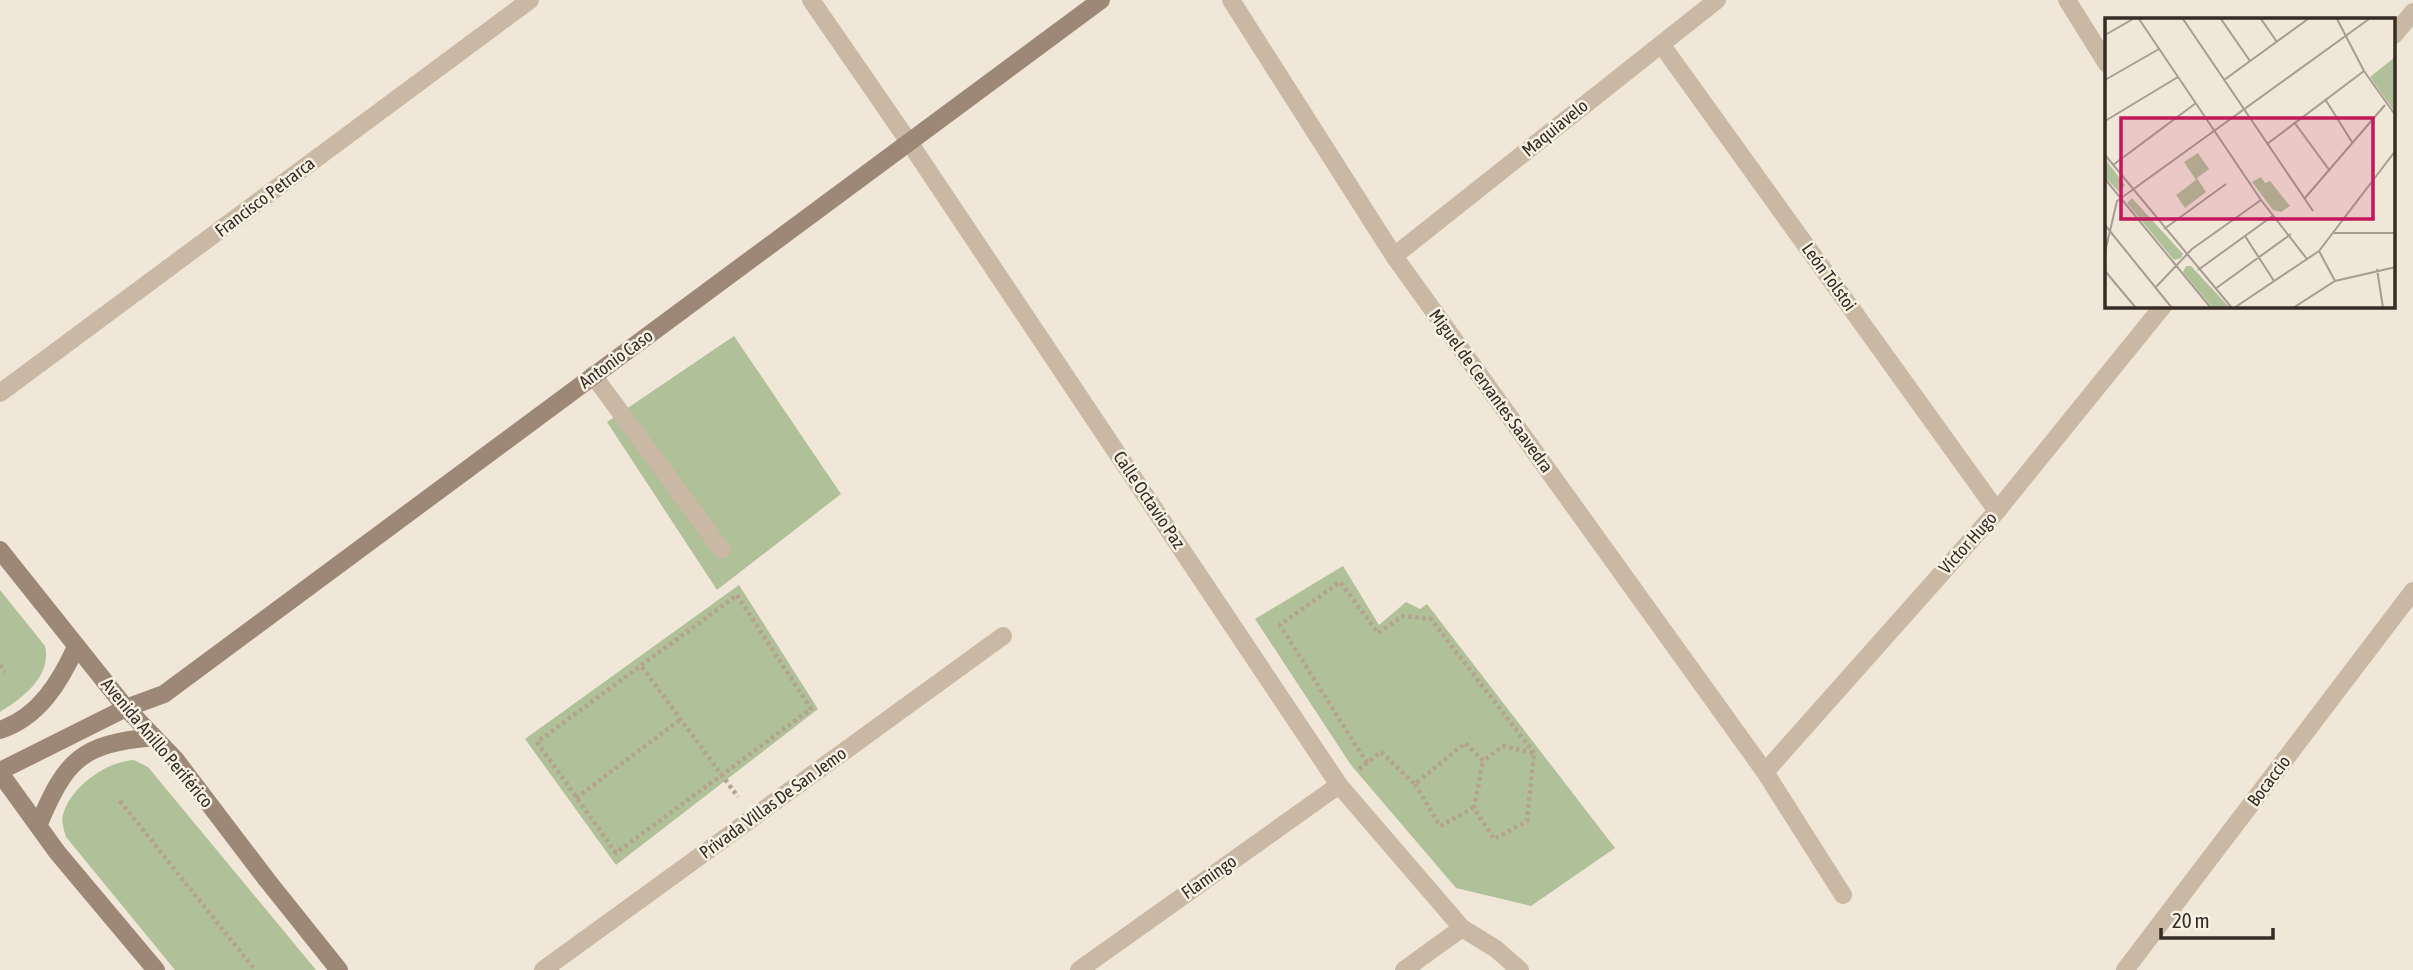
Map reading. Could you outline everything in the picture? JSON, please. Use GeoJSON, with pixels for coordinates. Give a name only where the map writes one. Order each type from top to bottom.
{"type":"FeatureCollection","features":[{"type":"Feature","properties":{"kind":"street","name":"Francisco Petrarca"},"geometry":{"type":"LineString","coordinates":[[0,393],[530,0]]}},
{"type":"Feature","properties":{"kind":"street","name":"Calle Octavio Paz"},"geometry":{"type":"LineString","coordinates":[[811,0],[1339,785],[1462,928],[1496,949],[1520,970]]}},
{"type":"Feature","properties":{"kind":"street","name":"Antonio Caso"},"geometry":{"type":"LineString","coordinates":[[0,772],[127,709],[164,694],[1101,0]]}},
{"type":"Feature","properties":{"kind":"street","name":"Miguel de Cervantes Saavedra"},"geometry":{"type":"LineString","coordinates":[[1231,0],[1394,256],[1765,772],[1843,895]]}},
{"type":"Feature","properties":{"kind":"street","name":"Maquiavelo"},"geometry":{"type":"LineString","coordinates":[[1394,256],[1717,0]]}},
{"type":"Feature","properties":{"kind":"street"},"geometry":{"type":"LineString","coordinates":[[2067,0],[2105,61]]}},
{"type":"Feature","properties":{"kind":"street"},"geometry":{"type":"LineString","coordinates":[[2396,33],[2413,12]]}},
{"type":"Feature","properties":{"kind":"street","name":"León Tolstoi"},"geometry":{"type":"LineString","coordinates":[[1661,44],[1997,511]]}},
{"type":"Feature","properties":{"kind":"street","name":"Víctor Hugo"},"geometry":{"type":"LineString","coordinates":[[1765,772],[1997,511],[2161,308]]}},
{"type":"Feature","properties":{"kind":"street"},"geometry":{"type":"LineString","coordinates":[[593,375],[722,550]]}},
{"type":"Feature","properties":{"kind":"street","name":"Avenida Anillo Periférico"},"geometry":{"type":"LineString","coordinates":[[0,550],[127,709],[175,759],[339,970]]}},
{"type":"Feature","properties":{"kind":"street","name":"Bocaccio"},"geometry":{"type":"LineString","coordinates":[[2125,970],[2413,591]]}},
{"type":"Feature","properties":{"kind":"street","name":"Privada Villas De San Jemo"},"geometry":{"type":"LineString","coordinates":[[543,970],[1003,636]]}},
{"type":"Feature","properties":{"kind":"street"},"geometry":{"type":"LineString","coordinates":[[0,730],[26,716],[57,686],[76,647]]}},
{"type":"Feature","properties":{"kind":"street"},"geometry":{"type":"LineString","coordinates":[[38,826],[52,792],[66,771],[80,758],[94,748],[113,742],[154,737]]}},
{"type":"Feature","properties":{"kind":"street"},"geometry":{"type":"LineString","coordinates":[[0,772],[38,826],[156,970]]}},
{"type":"Feature","properties":{"kind":"street","name":"Flamingo"},"geometry":{"type":"LineString","coordinates":[[1079,970],[1339,785]]}},
{"type":"Feature","properties":{"kind":"street"},"geometry":{"type":"LineString","coordinates":[[1404,970],[1462,928]]}},
{"type":"Feature","properties":{"kind":"path"},"geometry":{"type":"LineString","coordinates":[[1367,763],[1280,625],[1340,582],[1378,633],[1403,615],[1432,619],[1534,753],[1527,821],[1494,839],[1474,808],[1483,761],[1503,746],[1534,753]]}},
{"type":"Feature","properties":{"kind":"path"},"geometry":{"type":"LineString","coordinates":[[737,595],[811,709],[721,774],[616,853],[537,742],[737,595]]}},
{"type":"Feature","properties":{"kind":"path"},"geometry":{"type":"LineString","coordinates":[[0,665],[5,671]]}},
{"type":"Feature","properties":{"kind":"path"},"geometry":{"type":"LineString","coordinates":[[642,667],[754,817]]}},
{"type":"Feature","properties":{"kind":"path"},"geometry":{"type":"LineString","coordinates":[[576,798],[681,719]]}},
{"type":"Feature","properties":{"kind":"path"},"geometry":{"type":"LineString","coordinates":[[1415,784],[1465,743],[1483,761]]}},
{"type":"Feature","properties":{"kind":"path"},"geometry":{"type":"LineString","coordinates":[[1339,785],[1381,752],[1415,784],[1440,826],[1474,808]]}},
{"type":"Feature","properties":{"kind":"path"},"geometry":{"type":"LineString","coordinates":[[120,802],[255,970]]}},
{"type":"Feature","properties":{"kind":"green space"},"geometry":{"type":"Polygon","coordinates":[[[734,336],[841,494],[717,590],[607,422],[734,336]]]}},
{"type":"Feature","properties":{"kind":"green space"},"geometry":{"type":"Polygon","coordinates":[[[1343,566],[1379,625],[1406,602],[1420,609],[1427,604],[1615,848],[1531,906],[1456,888],[1351,765],[1255,619],[1343,566]]]}},
{"type":"Feature","properties":{"kind":"green space"},"geometry":{"type":"Polygon","coordinates":[[[739,585],[818,709],[616,865],[525,739],[739,585]]]}},
{"type":"Feature","properties":{"kind":"green space"},"geometry":{"type":"Polygon","coordinates":[[[0,590],[45,646],[46,657],[44,667],[34,685],[0,712],[0,590]]]}},
{"type":"Feature","properties":{"kind":"green space"},"geometry":{"type":"Polygon","coordinates":[[[134,760],[148,767],[316,970],[175,970],[66,837],[63,826],[62,818],[67,805],[81,786],[102,770],[134,760]]]}}]}
